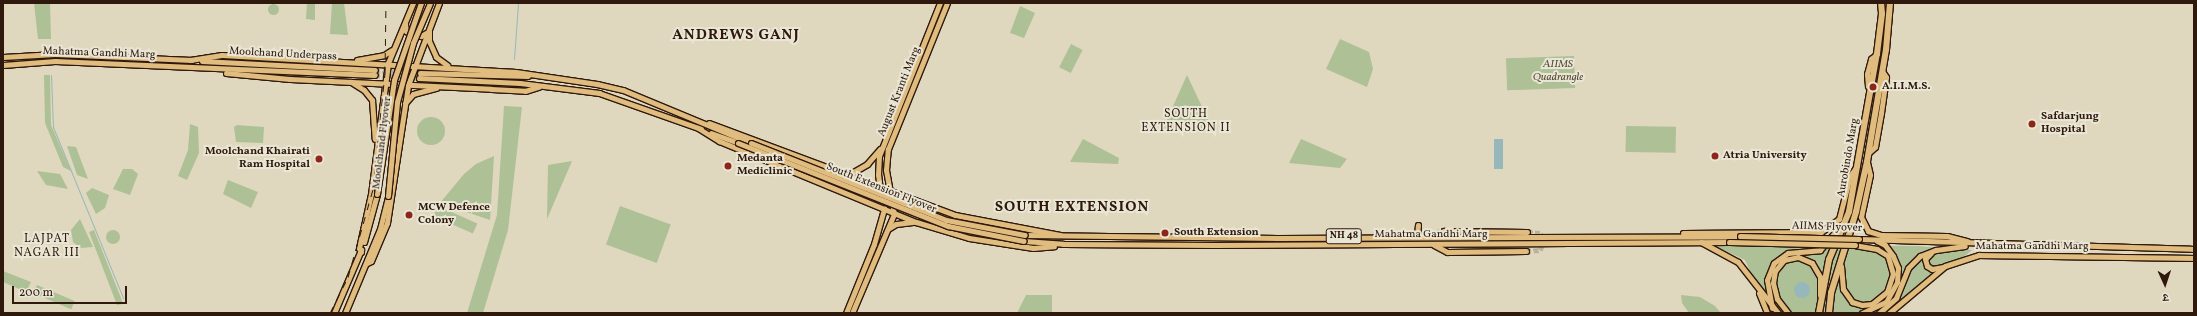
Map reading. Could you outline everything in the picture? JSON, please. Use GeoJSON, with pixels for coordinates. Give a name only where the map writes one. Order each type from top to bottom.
{"type":"FeatureCollection","features":[{"type":"Feature","properties":{"kind":"highway","name":"Aurobindo Marg"},"geometry":{"type":"LineString","coordinates":[[1819,313],[1829,260],[1849,212],[1877,54],[1882,14],[1881,3]]}},
{"type":"Feature","properties":{"kind":"highway","name":"Aurobindo Marg"},"geometry":{"type":"LineString","coordinates":[[1829,313],[1831,293],[1842,258],[1867,162],[1882,71],[1890,3]]}},
{"type":"Feature","properties":{"kind":"main road"},"geometry":{"type":"LineString","coordinates":[[334,313],[361,252],[359,248],[371,194],[376,142],[388,63],[413,3]]}},
{"type":"Feature","properties":{"kind":"main road","name":"Moolchand Flyover"},"geometry":{"type":"LineString","coordinates":[[361,252],[369,228],[377,194],[394,80],[421,3]]}},
{"type":"Feature","properties":{"kind":"main road","name":"Moolchand Flyover"},"geometry":{"type":"LineString","coordinates":[[367,263],[380,229],[388,196],[397,102],[413,43],[430,3]]}},
{"type":"Feature","properties":{"kind":"main road"},"geometry":{"type":"LineString","coordinates":[[345,313],[367,263],[372,261],[387,223],[408,85],[413,66],[439,3]]}},
{"type":"Feature","properties":{"kind":"main road","name":"August Kranti Marg"},"geometry":{"type":"LineString","coordinates":[[884,209],[878,185],[878,168],[883,146],[940,3]]}},
{"type":"Feature","properties":{"kind":"main road","name":"August Kranti Marg"},"geometry":{"type":"LineString","coordinates":[[894,214],[891,190],[886,170],[888,149],[947,3]]}},
{"type":"Feature","properties":{"kind":"main road"},"geometry":{"type":"LineString","coordinates":[[406,20],[405,28],[410,35],[422,36],[429,28]]}},
{"type":"Feature","properties":{"kind":"main road"},"geometry":{"type":"LineString","coordinates":[[429,28],[428,35],[433,53],[438,61],[450,66]]}},
{"type":"Feature","properties":{"kind":"main road"},"geometry":{"type":"LineString","coordinates":[[350,61],[384,55],[394,47]]}},
{"type":"Feature","properties":{"kind":"main road","name":"Mahatma Gandhi Marg"},"geometry":{"type":"LineString","coordinates":[[3,57],[55,54],[190,60]]}},
{"type":"Feature","properties":{"kind":"main road"},"geometry":{"type":"LineString","coordinates":[[190,60],[222,55],[388,63],[413,66],[450,66],[516,72],[597,84],[616,89],[699,121],[719,125],[955,215],[1053,232],[1062,236]]}},
{"type":"Feature","properties":{"kind":"main road","name":"Moolchand Underpass"},"geometry":{"type":"LineString","coordinates":[[190,60],[375,72],[195,68]]}},
{"type":"Feature","properties":{"kind":"main road","name":"Mahatma Gandhi Marg"},"geometry":{"type":"LineString","coordinates":[[3,65],[55,61],[195,68]]}},
{"type":"Feature","properties":{"kind":"main road"},"geometry":{"type":"LineString","coordinates":[[195,68],[290,80],[349,81],[525,91],[538,87]]}},
{"type":"Feature","properties":{"kind":"main road"},"geometry":{"type":"LineString","coordinates":[[535,76],[420,75],[520,83],[538,87],[599,93],[698,128],[719,141],[916,222],[969,238],[1028,247],[1063,244]]}},
{"type":"Feature","properties":{"kind":"main road"},"geometry":{"type":"LineString","coordinates":[[349,81],[364,90],[372,100],[373,129],[376,142]]}},
{"type":"Feature","properties":{"kind":"main road"},"geometry":{"type":"LineString","coordinates":[[403,110],[407,99],[413,94],[444,86]]}},
{"type":"Feature","properties":{"kind":"main road"},"geometry":{"type":"LineString","coordinates":[[379,119],[383,112],[391,110],[398,113],[402,120]]}},
{"type":"Feature","properties":{"kind":"main road","name":"South Extension Flyover"},"geometry":{"type":"LineString","coordinates":[[699,121],[946,220],[1024,235],[1062,236]]}},
{"type":"Feature","properties":{"kind":"main road","name":"South Extension Flyover"},"geometry":{"type":"LineString","coordinates":[[698,128],[948,226],[1024,241],[1063,244]]}},
{"type":"Feature","properties":{"kind":"main road"},"geometry":{"type":"LineString","coordinates":[[853,175],[867,164],[883,146]]}},
{"type":"Feature","properties":{"kind":"main road"},"geometry":{"type":"LineString","coordinates":[[1867,162],[1870,175],[1861,217],[1868,231],[1881,235],[1947,236],[1980,244]]}},
{"type":"Feature","properties":{"kind":"main road"},"geometry":{"type":"LineString","coordinates":[[1674,235],[1691,232],[1821,232],[1839,219],[1850,176],[1857,166]]}},
{"type":"Feature","properties":{"kind":"main road"},"geometry":{"type":"LineString","coordinates":[[878,168],[886,170]]}},
{"type":"Feature","properties":{"kind":"main road"},"geometry":{"type":"LineString","coordinates":[[848,194],[857,193],[861,188],[860,181],[853,175]]}},
{"type":"Feature","properties":{"kind":"main road"},"geometry":{"type":"LineString","coordinates":[[923,224],[917,220],[916,212],[920,206],[930,205]]}},
{"type":"Feature","properties":{"kind":"main road"},"geometry":{"type":"LineString","coordinates":[[846,313],[880,228],[884,209]]}},
{"type":"Feature","properties":{"kind":"main road"},"geometry":{"type":"LineString","coordinates":[[1772,308],[1767,280],[1774,262],[1788,254],[1820,250],[1840,228],[1849,212]]}},
{"type":"Feature","properties":{"kind":"main road"},"geometry":{"type":"LineString","coordinates":[[852,313],[894,214]]}},
{"type":"Feature","properties":{"kind":"main road"},"geometry":{"type":"LineString","coordinates":[[880,228],[887,230],[896,224],[916,222]]}},
{"type":"Feature","properties":{"kind":"main road"},"geometry":{"type":"LineString","coordinates":[[1417,236],[1418,225]]}},
{"type":"Feature","properties":{"kind":"main road"},"geometry":{"type":"LineString","coordinates":[[1432,236],[1444,231],[1527,232]]}},
{"type":"Feature","properties":{"kind":"main road","name":"Mahatma Gandhi Marg"},"geometry":{"type":"LineString","coordinates":[[1062,236],[1627,237],[1674,235]]}},
{"type":"Feature","properties":{"kind":"main road","name":"AIIMS Flyover"},"geometry":{"type":"LineString","coordinates":[[1674,235],[1980,244]]}},
{"type":"Feature","properties":{"kind":"main road"},"geometry":{"type":"LineString","coordinates":[[1862,313],[1886,302],[1897,282],[1898,268],[1893,256],[1885,245],[1876,240]]}},
{"type":"Feature","properties":{"kind":"main road"},"geometry":{"type":"LineString","coordinates":[[1701,242],[1863,246],[1877,249],[1890,260],[1892,278],[1887,292],[1872,304],[1856,304],[1845,294],[1840,278],[1842,258]]}},
{"type":"Feature","properties":{"kind":"main road","name":"Mahatma Gandhi Marg"},"geometry":{"type":"LineString","coordinates":[[1063,244],[1434,245],[1701,242],[1734,258],[1757,288]]}},
{"type":"Feature","properties":{"kind":"main road"},"geometry":{"type":"LineString","coordinates":[[1879,313],[1896,298],[1912,264],[1920,256],[1936,250],[1980,244]]}},
{"type":"Feature","properties":{"kind":"main road","name":"Mahatma Gandhi Marg"},"geometry":{"type":"LineString","coordinates":[[1980,244],[2192,249]]}},
{"type":"Feature","properties":{"kind":"main road"},"geometry":{"type":"LineString","coordinates":[[1434,245],[1447,252],[1526,252]]}},
{"type":"Feature","properties":{"kind":"main road"},"geometry":{"type":"LineString","coordinates":[[1936,250],[1926,257],[1926,264],[1932,269],[1945,266]]}},
{"type":"Feature","properties":{"kind":"main road","name":"Mahatma Gandhi Marg"},"geometry":{"type":"LineString","coordinates":[[1889,313],[1945,266],[1979,255],[2194,258]]}},
{"type":"Feature","properties":{"kind":"main road"},"geometry":{"type":"LineString","coordinates":[[1788,313],[1783,308],[1775,294],[1774,274],[1782,262],[1795,257],[1809,261],[1818,273],[1821,285],[1820,306]]}},
{"type":"Feature","properties":{"kind":"main road"},"geometry":{"type":"LineString","coordinates":[[1757,288],[1772,308],[1778,313]]}},
{"type":"Feature","properties":{"kind":"main road"},"geometry":{"type":"LineString","coordinates":[[1757,288],[1767,313]]}},
{"type":"Feature","properties":{"kind":"green space"},"geometry":{"type":"Polygon","coordinates":[[[34,3],[50,3],[51,39],[38,39],[34,3]]]}},
{"type":"Feature","properties":{"kind":"green space"},"geometry":{"type":"Polygon","coordinates":[[[273,3],[277,5],[279,9],[277,13],[273,15],[269,13],[267,9],[269,5],[273,3]]]}},
{"type":"Feature","properties":{"kind":"green space"},"geometry":{"type":"Polygon","coordinates":[[[307,3],[315,3],[315,20],[306,19],[307,3]]]}},
{"type":"Feature","properties":{"kind":"green space"},"geometry":{"type":"Polygon","coordinates":[[[332,3],[344,3],[348,35],[330,34],[332,3]]]}},
{"type":"Feature","properties":{"kind":"green space"},"geometry":{"type":"Polygon","coordinates":[[[1020,6],[1035,13],[1024,38],[1010,33],[1020,6]]]}},
{"type":"Feature","properties":{"kind":"green space"},"geometry":{"type":"Polygon","coordinates":[[[1340,39],[1369,52],[1373,69],[1367,87],[1326,69],[1340,39]]]}},
{"type":"Feature","properties":{"kind":"green space"},"geometry":{"type":"Polygon","coordinates":[[[1071,44],[1083,50],[1071,73],[1059,67],[1071,44]]]}},
{"type":"Feature","properties":{"kind":"green space","name":"AIIMS Quadrangle"},"geometry":{"type":"Polygon","coordinates":[[[1574,56],[1575,88],[1507,90],[1506,58],[1574,56]]]}},
{"type":"Feature","properties":{"kind":"green space"},"geometry":{"type":"Polygon","coordinates":[[[44,75],[50,75],[51,125],[71,171],[63,167],[45,123],[44,75]]]}},
{"type":"Feature","properties":{"kind":"green space"},"geometry":{"type":"Polygon","coordinates":[[[1187,75],[1214,132],[1161,133],[1187,75]]]}},
{"type":"Feature","properties":{"kind":"green space"},"geometry":{"type":"Polygon","coordinates":[[[504,106],[522,107],[508,230],[483,313],[467,313],[497,215],[504,106]]]}},
{"type":"Feature","properties":{"kind":"green space"},"geometry":{"type":"Polygon","coordinates":[[[431,117],[441,121],[445,131],[441,141],[431,145],[421,141],[417,131],[421,121],[431,117]]]}},
{"type":"Feature","properties":{"kind":"green space"},"geometry":{"type":"Polygon","coordinates":[[[190,124],[198,127],[199,153],[187,180],[178,176],[188,150],[190,124]]]}},
{"type":"Feature","properties":{"kind":"green space"},"geometry":{"type":"Polygon","coordinates":[[[237,125],[264,127],[263,143],[236,142],[234,127],[237,125]]]}},
{"type":"Feature","properties":{"kind":"green space"},"geometry":{"type":"Polygon","coordinates":[[[1626,126],[1676,127],[1676,153],[1626,152],[1626,126]]]}},
{"type":"Feature","properties":{"kind":"green space"},"geometry":{"type":"Polygon","coordinates":[[[1083,139],[1119,158],[1118,164],[1070,162],[1083,139]]]}},
{"type":"Feature","properties":{"kind":"green space"},"geometry":{"type":"Polygon","coordinates":[[[1301,139],[1347,159],[1340,168],[1289,163],[1301,139]]]}},
{"type":"Feature","properties":{"kind":"green space"},"geometry":{"type":"Polygon","coordinates":[[[67,146],[76,147],[88,179],[77,175],[67,146]]]}},
{"type":"Feature","properties":{"kind":"green space"},"geometry":{"type":"Polygon","coordinates":[[[494,156],[490,220],[440,203],[464,174],[476,164],[494,156]]]}},
{"type":"Feature","properties":{"kind":"green space"},"geometry":{"type":"Polygon","coordinates":[[[572,161],[547,219],[548,165],[572,161]]]}},
{"type":"Feature","properties":{"kind":"green space"},"geometry":{"type":"Polygon","coordinates":[[[123,169],[132,169],[138,174],[130,195],[113,189],[123,169]]]}},
{"type":"Feature","properties":{"kind":"green space"},"geometry":{"type":"Polygon","coordinates":[[[37,171],[60,174],[68,189],[46,185],[37,171]]]}},
{"type":"Feature","properties":{"kind":"green space"},"geometry":{"type":"Polygon","coordinates":[[[228,180],[258,192],[251,208],[223,194],[228,180]]]}},
{"type":"Feature","properties":{"kind":"green space"},"geometry":{"type":"Polygon","coordinates":[[[92,188],[109,195],[105,208],[96,214],[86,193],[92,188]]]}},
{"type":"Feature","properties":{"kind":"green space"},"geometry":{"type":"Polygon","coordinates":[[[438,206],[477,223],[473,234],[434,216],[438,206]]]}},
{"type":"Feature","properties":{"kind":"green space"},"geometry":{"type":"Polygon","coordinates":[[[620,206],[671,224],[657,263],[606,245],[620,206]]]}},
{"type":"Feature","properties":{"kind":"green space"},"geometry":{"type":"Polygon","coordinates":[[[80,219],[93,247],[80,248],[73,242],[71,230],[80,219]]]}},
{"type":"Feature","properties":{"kind":"green space"},"geometry":{"type":"Polygon","coordinates":[[[94,230],[123,304],[117,305],[89,232],[94,230]]]}},
{"type":"Feature","properties":{"kind":"green space"},"geometry":{"type":"Polygon","coordinates":[[[113,230],[118,232],[120,237],[118,242],[113,244],[108,242],[106,237],[108,232],[113,230]]]}},
{"type":"Feature","properties":{"kind":"green space"},"geometry":{"type":"Polygon","coordinates":[[[1713,245],[1917,246],[1972,250],[1895,313],[1769,313],[1745,260],[1713,245]]]}},
{"type":"Feature","properties":{"kind":"green space"},"geometry":{"type":"Polygon","coordinates":[[[3,271],[31,282],[26,292],[3,282],[3,271]]]}},
{"type":"Feature","properties":{"kind":"green space"},"geometry":{"type":"Polygon","coordinates":[[[37,285],[75,301],[71,309],[33,293],[37,285]]]}},
{"type":"Feature","properties":{"kind":"green space"},"geometry":{"type":"Polygon","coordinates":[[[1026,295],[1052,295],[1052,313],[1017,313],[1026,295]]]}},
{"type":"Feature","properties":{"kind":"green space"},"geometry":{"type":"Polygon","coordinates":[[[1681,295],[1700,297],[1715,306],[1721,313],[1689,313],[1682,303],[1681,295]]]}},
{"type":"Feature","properties":{"kind":"water"},"geometry":{"type":"Polygon","coordinates":[[[1494,139],[1503,139],[1503,169],[1494,169],[1494,139]]]}},
{"type":"Feature","properties":{"kind":"water"},"geometry":{"type":"Polygon","coordinates":[[[1802,282],[1808,284],[1810,290],[1808,296],[1802,298],[1796,296],[1794,290],[1796,284],[1802,282]]]}},
{"type":"Feature","properties":{"kind":"waterway"},"geometry":{"type":"LineString","coordinates":[[514,59],[518,3]]}},
{"type":"Feature","properties":{"kind":"waterway"},"geometry":{"type":"LineString","coordinates":[[51,75],[53,127],[123,298]]}},
{"type":"Feature","properties":{"kind":"tunnel"},"geometry":{"type":"LineString","coordinates":[[375,70],[420,73]]}},
{"type":"Feature","properties":{"kind":"tunnel"},"geometry":{"type":"LineString","coordinates":[[375,75],[419,78]]}},
{"type":"Feature","properties":{"kind":"tunnel"},"geometry":{"type":"LineString","coordinates":[[1526,251],[1540,250],[1545,241],[1540,233],[1527,232]]}},
{"type":"Feature","properties":{"kind":"railway"},"geometry":{"type":"LineString","coordinates":[[330,313],[348,277],[373,189],[385,73],[386,3]]}},
{"type":"Feature","properties":{"kind":"place","name":"A.I.I.M.S."},"geometry":{"type":"Point","coordinates":[1873,87]}},
{"type":"Feature","properties":{"kind":"place","name":"Safdarjung Hospital"},"geometry":{"type":"Point","coordinates":[2032,124]}},
{"type":"Feature","properties":{"kind":"place","name":"Atria University"},"geometry":{"type":"Point","coordinates":[1715,156]}},
{"type":"Feature","properties":{"kind":"place","name":"Moolchand Khairati Ram Hospital"},"geometry":{"type":"Point","coordinates":[319,159]}},
{"type":"Feature","properties":{"kind":"place","name":"Medanta Mediclinic"},"geometry":{"type":"Point","coordinates":[728,166]}},
{"type":"Feature","properties":{"kind":"place","name":"MCW Defence Colony"},"geometry":{"type":"Point","coordinates":[409,215]}},
{"type":"Feature","properties":{"kind":"place","name":"South Extension"},"geometry":{"type":"Point","coordinates":[1165,233]}},
{"type":"Feature","properties":{"kind":"district","name":"ANDREWS GANJ"},"geometry":{"type":"Point","coordinates":[736,36]}},
{"type":"Feature","properties":{"kind":"district","name":"SOUTH EXTENSION II"},"geometry":{"type":"Point","coordinates":[1186,122]}},
{"type":"Feature","properties":{"kind":"district","name":"SOUTH EXTENSION"},"geometry":{"type":"Point","coordinates":[1072,208]}},
{"type":"Feature","properties":{"kind":"district","name":"LAJPAT NAGAR III"},"geometry":{"type":"Point","coordinates":[47,247]}}]}
